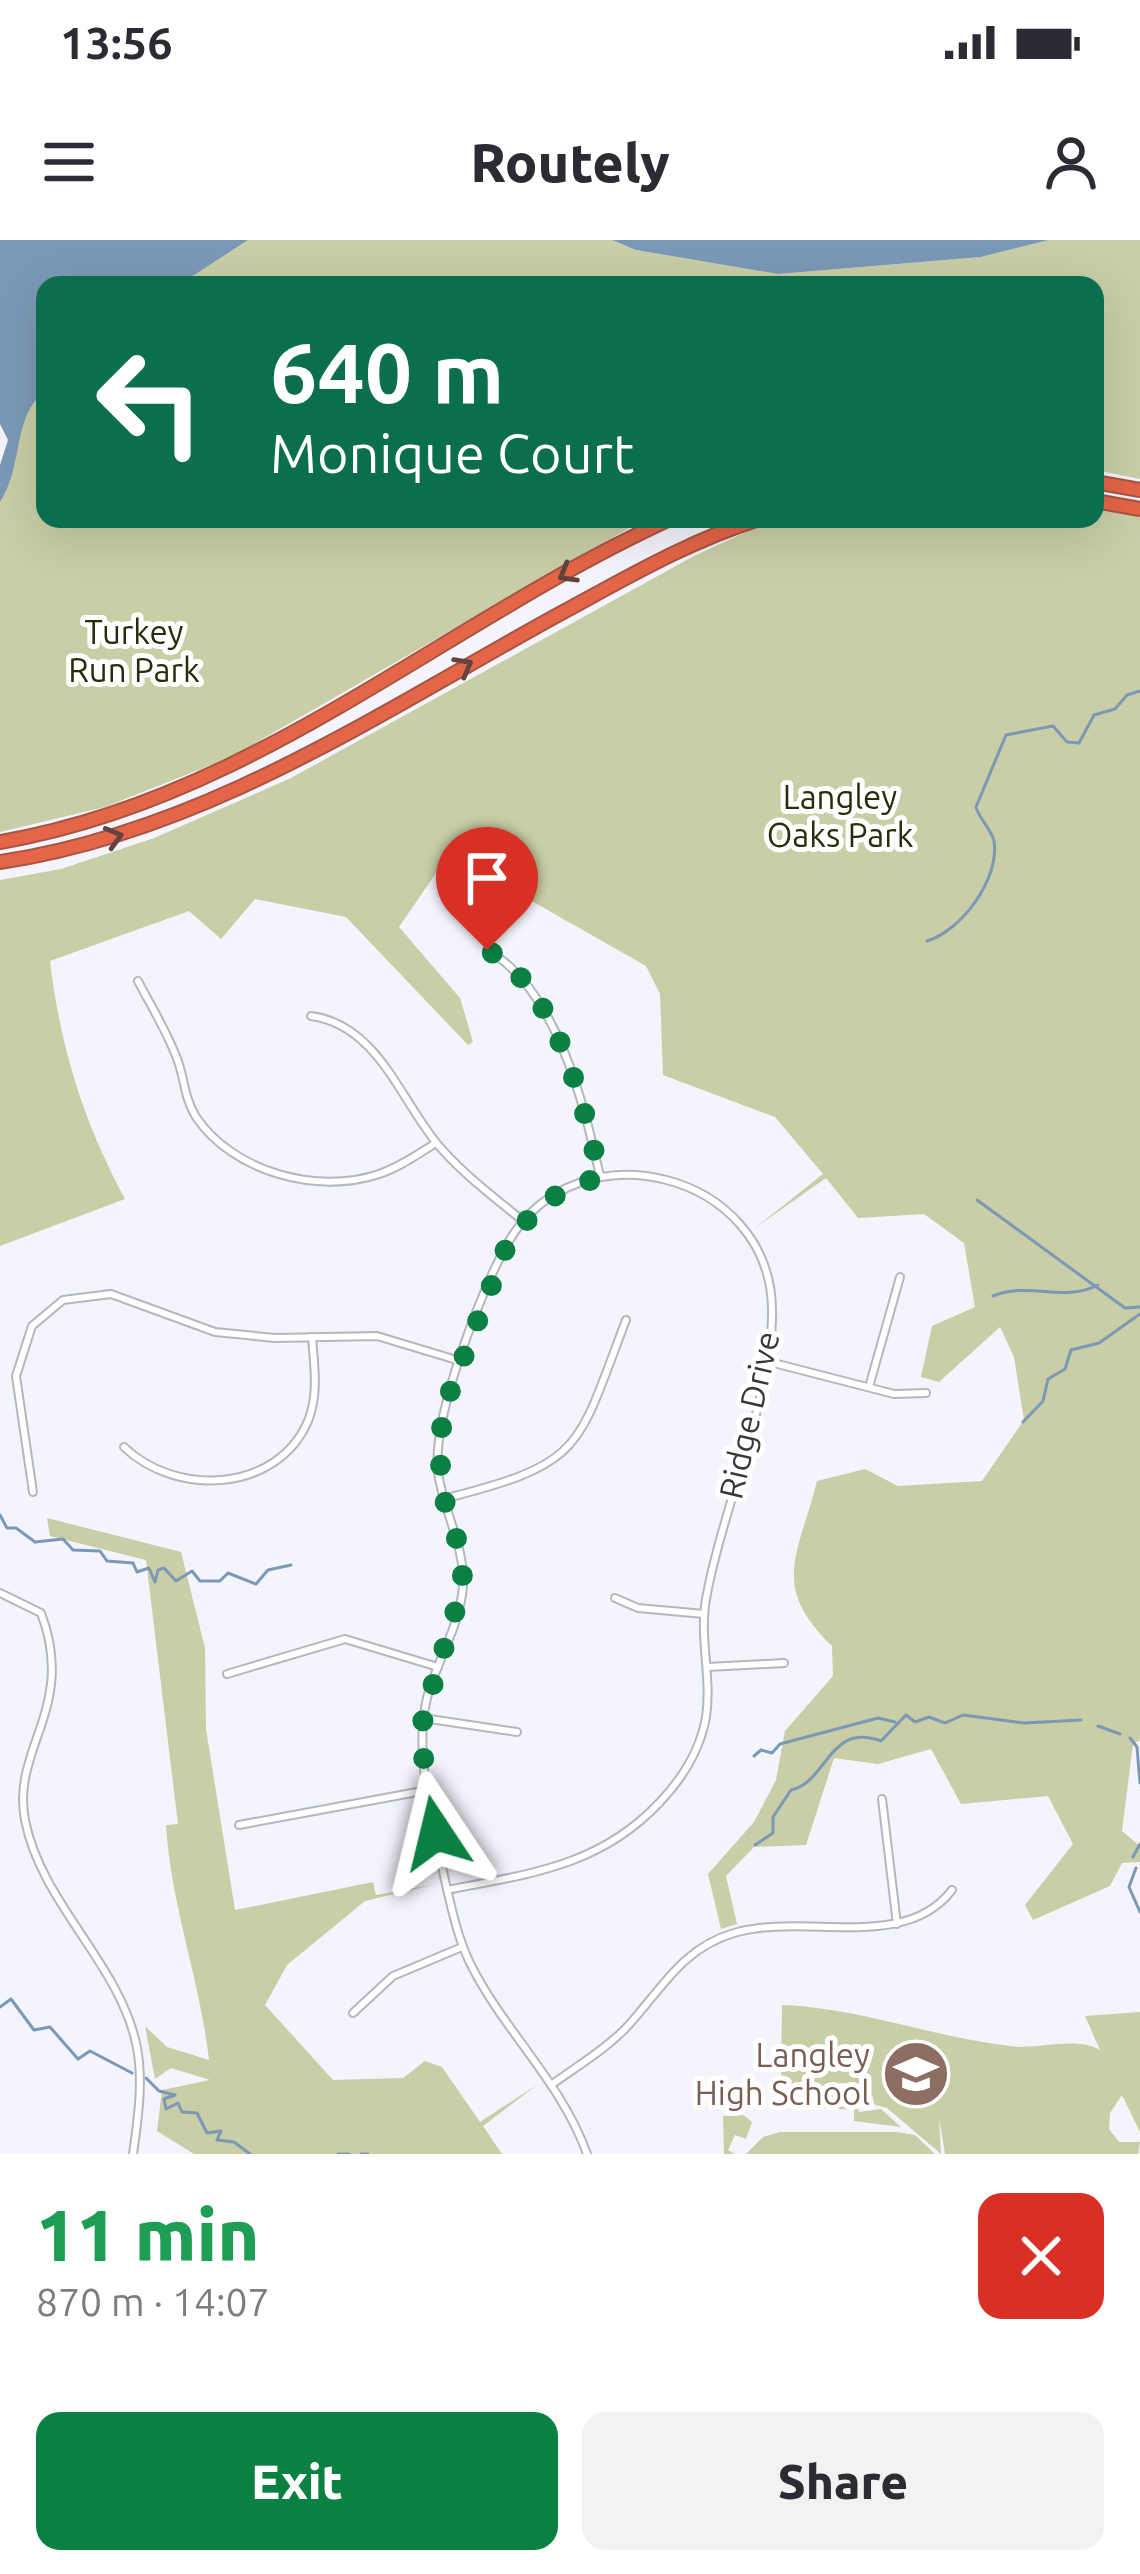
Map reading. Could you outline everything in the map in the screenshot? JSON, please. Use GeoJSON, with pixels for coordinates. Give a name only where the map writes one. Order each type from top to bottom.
{"type":"FeatureCollection","features":[{"type":"Feature","properties":{"kind":"highway"},"geometry":{"type":"LineString","coordinates":[[1104,484],[1139,490]]}},
{"type":"Feature","properties":{"kind":"highway"},"geometry":{"type":"LineString","coordinates":[[1104,502],[1137,508]]}},
{"type":"Feature","properties":{"kind":"highway"},"geometry":{"type":"LineString","coordinates":[[0,842],[107,818],[213,777],[654,528]]}},
{"type":"Feature","properties":{"kind":"highway"},"geometry":{"type":"LineString","coordinates":[[0,862],[114,837],[217,799],[654,562],[737,528]]}},
{"type":"Feature","properties":{"kind":"street"},"geometry":{"type":"LineString","coordinates":[[487,950],[532,999],[570,1063],[600,1176]]}},
{"type":"Feature","properties":{"kind":"street"},"geometry":{"type":"LineString","coordinates":[[138,982],[179,1061],[184,1096],[197,1118],[226,1147],[255,1165],[294,1178],[345,1181],[380,1174],[436,1143]]}},
{"type":"Feature","properties":{"kind":"street"},"geometry":{"type":"LineString","coordinates":[[311,1016],[338,1023],[358,1036],[436,1143],[523,1221]]}},
{"type":"Feature","properties":{"kind":"street","name":"Ridge Drive"},"geometry":{"type":"LineString","coordinates":[[447,1890],[572,1864],[631,1831],[664,1798],[692,1759],[707,1709],[704,1614],[766,1361],[770,1289],[761,1259],[738,1222],[713,1199],[668,1178],[600,1176],[559,1192],[523,1221],[501,1256],[439,1430],[443,1498],[461,1553],[463,1585],[423,1718],[428,1790],[447,1890],[463,1946],[551,2085],[587,2154]]}},
{"type":"Feature","properties":{"kind":"street"},"geometry":{"type":"LineString","coordinates":[[868,1387],[900,1277]]}},
{"type":"Feature","properties":{"kind":"street"},"geometry":{"type":"LineString","coordinates":[[33,1492],[16,1376],[25,1339],[46,1311],[77,1296],[118,1296],[215,1332],[387,1337],[461,1361]]}},
{"type":"Feature","properties":{"kind":"street"},"geometry":{"type":"LineString","coordinates":[[443,1498],[534,1474],[561,1456],[589,1419],[626,1320]]}},
{"type":"Feature","properties":{"kind":"street"},"geometry":{"type":"LineString","coordinates":[[124,1447],[154,1468],[210,1481],[263,1469],[291,1447],[309,1418],[315,1392],[313,1337]]}},
{"type":"Feature","properties":{"kind":"street"},"geometry":{"type":"LineString","coordinates":[[766,1361],[894,1394],[926,1393]]}},
{"type":"Feature","properties":{"kind":"street"},"geometry":{"type":"LineString","coordinates":[[0,1593],[41,1613],[50,1636],[53,1684],[27,1773],[23,1813],[42,1870],[132,2030],[139,2084],[133,2154]]}},
{"type":"Feature","properties":{"kind":"street"},"geometry":{"type":"LineString","coordinates":[[615,1598],[638,1608],[704,1614]]}},
{"type":"Feature","properties":{"kind":"street"},"geometry":{"type":"LineString","coordinates":[[226,1674],[344,1639],[438,1667]]}},
{"type":"Feature","properties":{"kind":"street"},"geometry":{"type":"LineString","coordinates":[[706,1667],[784,1663]]}},
{"type":"Feature","properties":{"kind":"street"},"geometry":{"type":"LineString","coordinates":[[423,1718],[518,1732]]}},
{"type":"Feature","properties":{"kind":"street"},"geometry":{"type":"LineString","coordinates":[[239,1825],[428,1790]]}},
{"type":"Feature","properties":{"kind":"street"},"geometry":{"type":"LineString","coordinates":[[882,1799],[897,1924]]}},
{"type":"Feature","properties":{"kind":"street"},"geometry":{"type":"LineString","coordinates":[[551,2085],[621,2033],[677,1965],[720,1938],[766,1927],[897,1924],[926,1917],[952,1890]]}},
{"type":"Feature","properties":{"kind":"street"},"geometry":{"type":"LineString","coordinates":[[353,2013],[393,1976],[463,1946]]}},
{"type":"Feature","properties":{"kind":"green space"},"geometry":{"type":"Polygon","coordinates":[[[248,240],[612,240],[636,250],[778,274],[981,257],[1049,240],[1140,240],[1140,479],[1104,472],[1104,276],[193,276],[248,240]]]}},
{"type":"Feature","properties":{"kind":"green space","name":"Turkey Run Park"},"geometry":{"type":"Polygon","coordinates":[[[36,400],[36,528],[629,528],[231,757],[105,807],[0,832],[0,502],[20,429],[36,400]]]}},
{"type":"Feature","properties":{"kind":"green space","name":"Langley Oaks Park"},"geometry":{"type":"Polygon","coordinates":[[[1104,509],[1140,515],[1140,1740],[1133,1744],[1122,1831],[1140,1846],[1140,1862],[1122,1863],[1110,1886],[1033,1920],[1025,1905],[1073,1844],[1048,1796],[961,1804],[931,1749],[878,1764],[834,1758],[806,1845],[754,1847],[726,1876],[737,1924],[721,1929],[708,1874],[754,1822],[776,1780],[785,1731],[833,1676],[832,1646],[813,1625],[795,1587],[797,1550],[817,1481],[865,1469],[898,1486],[982,1481],[1024,1420],[1014,1357],[1000,1327],[939,1382],[921,1377],[932,1326],[975,1307],[964,1243],[924,1214],[858,1218],[826,1178],[755,1228],[823,1174],[775,1117],[663,1075],[660,994],[646,966],[449,854],[399,927],[460,998],[473,1042],[468,1045],[346,917],[255,899],[221,939],[189,911],[50,961],[76,1084],[125,1199],[0,1246],[0,880],[61,869],[154,838],[289,779],[694,556],[754,528],[1104,528],[1104,509]]]}},
{"type":"Feature","properties":{"kind":"green space"},"geometry":{"type":"Polygon","coordinates":[[[47,1518],[181,1552],[205,1648],[206,1729],[235,1910],[373,1882],[376,1895],[436,1884],[365,1901],[287,1965],[265,2005],[333,2080],[403,2078],[425,2061],[442,2067],[480,2122],[538,2084],[483,2126],[502,2154],[194,2154],[157,2131],[162,2090],[210,2080],[171,2068],[155,2079],[145,2026],[167,2047],[209,2060],[169,1855],[166,1825],[178,1824],[146,1560],[50,1536],[47,1518]]]}},
{"type":"Feature","properties":{"kind":"green space"},"geometry":{"type":"Polygon","coordinates":[[[782,2005],[840,2011],[1010,2046],[1079,2044],[1100,2050],[1085,2016],[1140,2012],[1140,2132],[1122,2095],[1110,2113],[1109,2129],[1119,2142],[1140,2142],[1138,2154],[945,2154],[939,2117],[941,2154],[887,2108],[873,2104],[873,2097],[849,2095],[845,2083],[839,2083],[838,2091],[855,2101],[859,2112],[881,2109],[901,2127],[854,2121],[854,2110],[823,2108],[823,2094],[781,2091],[782,2005]]]}},
{"type":"Feature","properties":{"kind":"green space"},"geometry":{"type":"Polygon","coordinates":[[[743,2115],[752,2122],[746,2139],[735,2135],[728,2150],[735,2154],[724,2154],[723,2116],[743,2115]]]}},
{"type":"Feature","properties":{"kind":"green space"},"geometry":{"type":"Polygon","coordinates":[[[780,2132],[896,2132],[915,2135],[935,2154],[746,2154],[763,2137],[780,2132]]]}},
{"type":"Feature","properties":{"kind":"water"},"geometry":{"type":"Polygon","coordinates":[[[0,240],[248,240],[193,276],[36,276],[36,401],[27,414],[13,472],[0,502],[0,465],[8,440],[0,424],[0,240]]]}},
{"type":"Feature","properties":{"kind":"water"},"geometry":{"type":"Polygon","coordinates":[[[612,240],[1049,240],[981,257],[778,274],[636,250],[612,240]]]}},
{"type":"Feature","properties":{"kind":"waterway"},"geometry":{"type":"LineString","coordinates":[[927,941],[965,915],[991,871],[994,841],[976,807],[1006,735],[1053,726],[1067,742],[1079,743],[1094,715],[1115,709],[1127,695],[1140,691]]}},
{"type":"Feature","properties":{"kind":"waterway"},"geometry":{"type":"LineString","coordinates":[[977,1200],[1125,1308],[1140,1307]]}},
{"type":"Feature","properties":{"kind":"waterway"},"geometry":{"type":"LineString","coordinates":[[993,1296],[1020,1290],[1072,1292],[1098,1285]]}},
{"type":"Feature","properties":{"kind":"waterway"},"geometry":{"type":"LineString","coordinates":[[1023,1422],[1043,1401],[1048,1379],[1065,1369],[1071,1350],[1099,1343],[1140,1314]]}},
{"type":"Feature","properties":{"kind":"waterway"},"geometry":{"type":"LineString","coordinates":[[0,1515],[7,1528],[16,1528],[35,1542],[63,1539],[73,1550],[100,1551],[107,1561],[133,1563],[137,1572],[149,1568],[155,1582],[158,1570],[164,1568],[176,1581],[192,1571],[200,1581],[220,1581],[228,1573],[256,1584],[268,1570],[291,1565]]}},
{"type":"Feature","properties":{"kind":"waterway"},"geometry":{"type":"LineString","coordinates":[[755,1845],[773,1833],[773,1817],[791,1790],[813,1776],[839,1746],[863,1737],[881,1741],[906,1715],[915,1722],[929,1717],[945,1723],[963,1715],[1024,1723],[1081,1720]]}},
{"type":"Feature","properties":{"kind":"waterway"},"geometry":{"type":"LineString","coordinates":[[754,1756],[761,1750],[772,1753],[780,1744],[878,1718],[895,1722]]}},
{"type":"Feature","properties":{"kind":"waterway"},"geometry":{"type":"LineString","coordinates":[[1098,1726],[1120,1734]]}},
{"type":"Feature","properties":{"kind":"waterway"},"geometry":{"type":"LineString","coordinates":[[1130,1738],[1137,1747],[1140,1783]]}},
{"type":"Feature","properties":{"kind":"waterway"},"geometry":{"type":"LineString","coordinates":[[1133,1857],[1140,1844]]}},
{"type":"Feature","properties":{"kind":"waterway"},"geometry":{"type":"LineString","coordinates":[[1136,1868],[1129,1887],[1140,1912]]}},
{"type":"Feature","properties":{"kind":"waterway"},"geometry":{"type":"LineString","coordinates":[[0,2007],[11,1999],[34,2030],[50,2027],[78,2059],[90,2051],[132,2073]]}},
{"type":"Feature","properties":{"kind":"waterway"},"geometry":{"type":"LineString","coordinates":[[146,2078],[159,2091],[175,2095],[164,2099],[166,2109],[178,2103],[182,2112],[197,2113],[207,2133],[221,2131],[217,2140],[234,2142],[250,2154]]}},
{"type":"Feature","properties":{"kind":"waterway"},"geometry":{"type":"LineString","coordinates":[[338,2154],[349,2154]]}},
{"type":"Feature","properties":{"kind":"waterway"},"geometry":{"type":"LineString","coordinates":[[361,2154],[368,2154]]}},
{"type":"Feature","properties":{"kind":"place","name":"Langley High School"},"geometry":{"type":"Point","coordinates":[916,2074]}},
{"type":"Feature","properties":{"kind":"route"},"geometry":{"type":"LineString","coordinates":[[436,1833],[424,1770],[423,1718],[463,1585],[461,1553],[440,1486],[437,1447],[442,1413],[509,1240],[546,1200],[573,1184],[600,1176],[570,1063],[532,999],[503,962],[487,950]]}}]}
